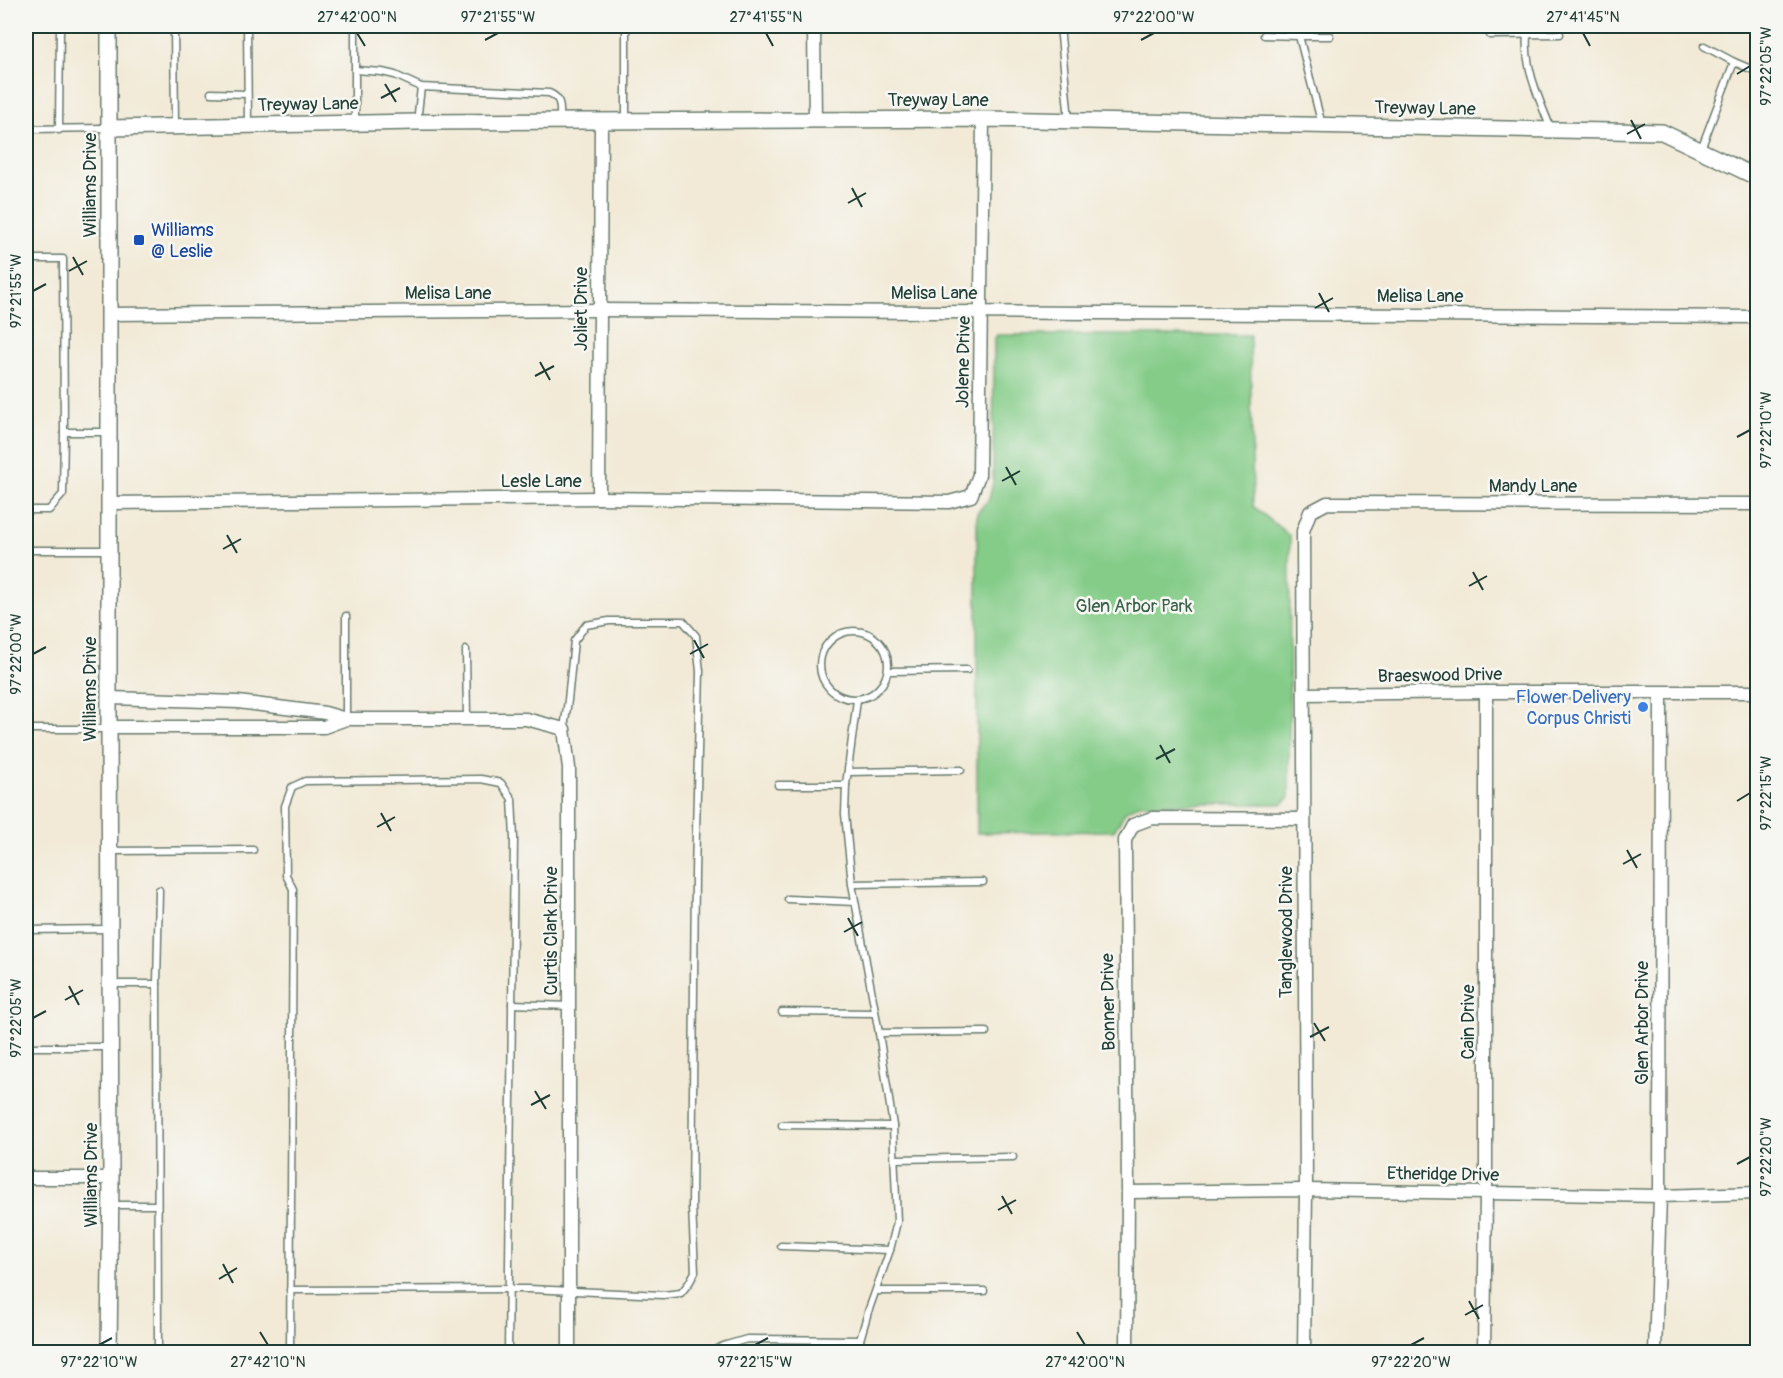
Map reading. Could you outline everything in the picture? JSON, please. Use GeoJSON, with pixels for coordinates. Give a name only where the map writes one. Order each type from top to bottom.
{"type":"FeatureCollection","features":[{"type":"Feature","properties":{"kind":"street","name":"Williams Drive"},"geometry":{"type":"LineString","coordinates":[[109,1353],[111,1205],[110,26]]}},
{"type":"Feature","properties":{"kind":"street"},"geometry":{"type":"LineString","coordinates":[[814,26],[814,120]]}},
{"type":"Feature","properties":{"kind":"street","name":"Treyway Lane"},"geometry":{"type":"LineString","coordinates":[[109,128],[560,120],[983,120],[1662,132],[1758,176]]}},
{"type":"Feature","properties":{"kind":"street","name":"Joliet Drive"},"geometry":{"type":"LineString","coordinates":[[599,498],[601,120]]}},
{"type":"Feature","properties":{"kind":"street","name":"Jolene Drive"},"geometry":{"type":"LineString","coordinates":[[971,496],[979,475],[983,120]]}},
{"type":"Feature","properties":{"kind":"street","name":"Melisa Lane"},"geometry":{"type":"LineString","coordinates":[[110,314],[599,310],[1758,317]]}},
{"type":"Feature","properties":{"kind":"street","name":"Lesle Lane"},"geometry":{"type":"LineString","coordinates":[[110,503],[599,498],[950,502],[971,496]]}},
{"type":"Feature","properties":{"kind":"street","name":"Mandy Lane"},"geometry":{"type":"LineString","coordinates":[[1310,512],[1327,503],[1758,504]]}},
{"type":"Feature","properties":{"kind":"street","name":"Tanglewood Drive"},"geometry":{"type":"LineString","coordinates":[[1304,1353],[1306,1190],[1303,531],[1310,512]]}},
{"type":"Feature","properties":{"kind":"street","name":"Cain Drive"},"geometry":{"type":"LineString","coordinates":[[1484,1353],[1486,692]]}},
{"type":"Feature","properties":{"kind":"street","name":"Braeswood Drive"},"geometry":{"type":"LineString","coordinates":[[1304,694],[1758,692]]}},
{"type":"Feature","properties":{"kind":"street","name":"Glen Arbor Drive"},"geometry":{"type":"LineString","coordinates":[[1655,1353],[1660,1196],[1661,693]]}},
{"type":"Feature","properties":{"kind":"street"},"geometry":{"type":"LineString","coordinates":[[110,698],[238,702],[325,713],[346,719],[526,719],[564,729]]}},
{"type":"Feature","properties":{"kind":"street"},"geometry":{"type":"LineString","coordinates":[[109,728],[324,727],[346,719]]}},
{"type":"Feature","properties":{"kind":"street","name":"Curtis Clark Drive"},"geometry":{"type":"LineString","coordinates":[[564,729],[569,768],[569,1353]]}},
{"type":"Feature","properties":{"kind":"street","name":"Bonner Drive"},"geometry":{"type":"LineString","coordinates":[[1127,1353],[1125,840],[1133,825],[1152,818],[1303,819]]}},
{"type":"Feature","properties":{"kind":"street"},"geometry":{"type":"LineString","coordinates":[[26,1178],[111,1178]]}},
{"type":"Feature","properties":{"kind":"street","name":"Etheridge Drive"},"geometry":{"type":"LineString","coordinates":[[1128,1192],[1306,1190],[1660,1196],[1758,1193]]}},
{"type":"Feature","properties":{"kind":"lane"},"geometry":{"type":"LineString","coordinates":[[59,130],[60,26]]}},
{"type":"Feature","properties":{"kind":"lane"},"geometry":{"type":"LineString","coordinates":[[174,26],[175,126]]}},
{"type":"Feature","properties":{"kind":"lane"},"geometry":{"type":"LineString","coordinates":[[247,26],[248,124]]}},
{"type":"Feature","properties":{"kind":"lane"},"geometry":{"type":"LineString","coordinates":[[355,26],[355,122]]}},
{"type":"Feature","properties":{"kind":"lane"},"geometry":{"type":"LineString","coordinates":[[626,26],[626,120]]}},
{"type":"Feature","properties":{"kind":"lane"},"geometry":{"type":"LineString","coordinates":[[1060,26],[1069,121]]}},
{"type":"Feature","properties":{"kind":"lane"},"geometry":{"type":"LineString","coordinates":[[1527,34],[1528,64],[1551,130]]}},
{"type":"Feature","properties":{"kind":"lane"},"geometry":{"type":"LineString","coordinates":[[1490,35],[1560,34]]}},
{"type":"Feature","properties":{"kind":"lane"},"geometry":{"type":"LineString","coordinates":[[1264,35],[1330,36]]}},
{"type":"Feature","properties":{"kind":"lane"},"geometry":{"type":"LineString","coordinates":[[1299,36],[1322,126]]}},
{"type":"Feature","properties":{"kind":"lane"},"geometry":{"type":"LineString","coordinates":[[1704,46],[1758,72]]}},
{"type":"Feature","properties":{"kind":"lane"},"geometry":{"type":"LineString","coordinates":[[1701,150],[1734,62]]}},
{"type":"Feature","properties":{"kind":"lane"},"geometry":{"type":"LineString","coordinates":[[355,70],[395,75],[421,87],[549,93],[555,96],[560,104],[560,120]]}},
{"type":"Feature","properties":{"kind":"lane"},"geometry":{"type":"LineString","coordinates":[[417,122],[421,87]]}},
{"type":"Feature","properties":{"kind":"lane"},"geometry":{"type":"LineString","coordinates":[[211,93],[247,94]]}},
{"type":"Feature","properties":{"kind":"lane"},"geometry":{"type":"LineString","coordinates":[[26,129],[109,128]]}},
{"type":"Feature","properties":{"kind":"lane"},"geometry":{"type":"LineString","coordinates":[[26,259],[63,259],[64,432],[63,494],[49,510],[26,510]]}},
{"type":"Feature","properties":{"kind":"lane"},"geometry":{"type":"LineString","coordinates":[[64,432],[110,432]]}},
{"type":"Feature","properties":{"kind":"lane"},"geometry":{"type":"LineString","coordinates":[[26,550],[109,550]]}},
{"type":"Feature","properties":{"kind":"lane"},"geometry":{"type":"LineString","coordinates":[[346,616],[346,719]]}},
{"type":"Feature","properties":{"kind":"lane"},"geometry":{"type":"LineString","coordinates":[[290,1290],[529,1289],[663,1295],[681,1293],[695,1272],[692,1207],[695,873],[700,671],[696,636],[684,621],[609,621],[586,625],[574,641],[564,729]]}},
{"type":"Feature","properties":{"kind":"lane"},"geometry":{"type":"LineString","coordinates":[[843,632],[863,632],[872,636],[880,643],[888,661],[888,671],[880,688],[874,694],[857,700],[838,696],[830,690],[820,672],[819,662],[822,652],[834,637],[843,632]]}},
{"type":"Feature","properties":{"kind":"lane"},"geometry":{"type":"LineString","coordinates":[[466,650],[467,719]]}},
{"type":"Feature","properties":{"kind":"lane"},"geometry":{"type":"LineString","coordinates":[[888,671],[967,670]]}},
{"type":"Feature","properties":{"kind":"lane"},"geometry":{"type":"LineString","coordinates":[[857,700],[846,785],[845,814],[852,884],[893,1126],[897,1222],[877,1291],[867,1312],[860,1340],[860,1353]]}},
{"type":"Feature","properties":{"kind":"lane"},"geometry":{"type":"LineString","coordinates":[[26,729],[109,728]]}},
{"type":"Feature","properties":{"kind":"lane"},"geometry":{"type":"LineString","coordinates":[[848,772],[960,771]]}},
{"type":"Feature","properties":{"kind":"lane"},"geometry":{"type":"LineString","coordinates":[[290,1353],[293,889],[286,874],[285,806],[292,787],[305,781],[481,779],[501,783],[512,799],[514,829],[508,1353]]}},
{"type":"Feature","properties":{"kind":"lane"},"geometry":{"type":"LineString","coordinates":[[778,785],[846,785]]}},
{"type":"Feature","properties":{"kind":"lane"},"geometry":{"type":"LineString","coordinates":[[110,851],[253,850]]}},
{"type":"Feature","properties":{"kind":"lane"},"geometry":{"type":"LineString","coordinates":[[852,884],[983,882]]}},
{"type":"Feature","properties":{"kind":"lane"},"geometry":{"type":"LineString","coordinates":[[158,1353],[159,890]]}},
{"type":"Feature","properties":{"kind":"lane"},"geometry":{"type":"LineString","coordinates":[[788,899],[855,902]]}},
{"type":"Feature","properties":{"kind":"lane"},"geometry":{"type":"LineString","coordinates":[[26,930],[111,929]]}},
{"type":"Feature","properties":{"kind":"lane"},"geometry":{"type":"LineString","coordinates":[[111,984],[157,984]]}},
{"type":"Feature","properties":{"kind":"lane"},"geometry":{"type":"LineString","coordinates":[[512,1004],[569,1006]]}},
{"type":"Feature","properties":{"kind":"lane"},"geometry":{"type":"LineString","coordinates":[[782,1012],[874,1013]]}},
{"type":"Feature","properties":{"kind":"lane"},"geometry":{"type":"LineString","coordinates":[[879,1033],[986,1032]]}},
{"type":"Feature","properties":{"kind":"lane"},"geometry":{"type":"LineString","coordinates":[[26,1047],[111,1047]]}},
{"type":"Feature","properties":{"kind":"lane"},"geometry":{"type":"LineString","coordinates":[[782,1125],[893,1126]]}},
{"type":"Feature","properties":{"kind":"lane"},"geometry":{"type":"LineString","coordinates":[[895,1159],[1014,1157]]}},
{"type":"Feature","properties":{"kind":"lane"},"geometry":{"type":"LineString","coordinates":[[111,1205],[157,1205]]}},
{"type":"Feature","properties":{"kind":"lane"},"geometry":{"type":"LineString","coordinates":[[781,1246],[890,1250]]}},
{"type":"Feature","properties":{"kind":"lane"},"geometry":{"type":"LineString","coordinates":[[877,1291],[984,1291]]}},
{"type":"Feature","properties":{"kind":"lane"},"geometry":{"type":"LineString","coordinates":[[712,1353],[723,1346],[747,1339],[860,1340]]}},
{"type":"Feature","properties":{"kind":"green space","name":"Glen Arbor Park"},"geometry":{"type":"Polygon","coordinates":[[[997,335],[1250,335],[1253,506],[1290,536],[1289,798],[1282,804],[1139,804],[1126,811],[1114,831],[977,833],[977,513],[989,499],[993,482],[994,340],[997,335]]]}},
{"type":"Feature","properties":{"kind":"place","name":"Williams @ Leslie"},"geometry":{"type":"Point","coordinates":[139,240]}},
{"type":"Feature","properties":{"kind":"place","name":"Flower Delivery Corpus Christi"},"geometry":{"type":"Point","coordinates":[1643,707]}}]}
